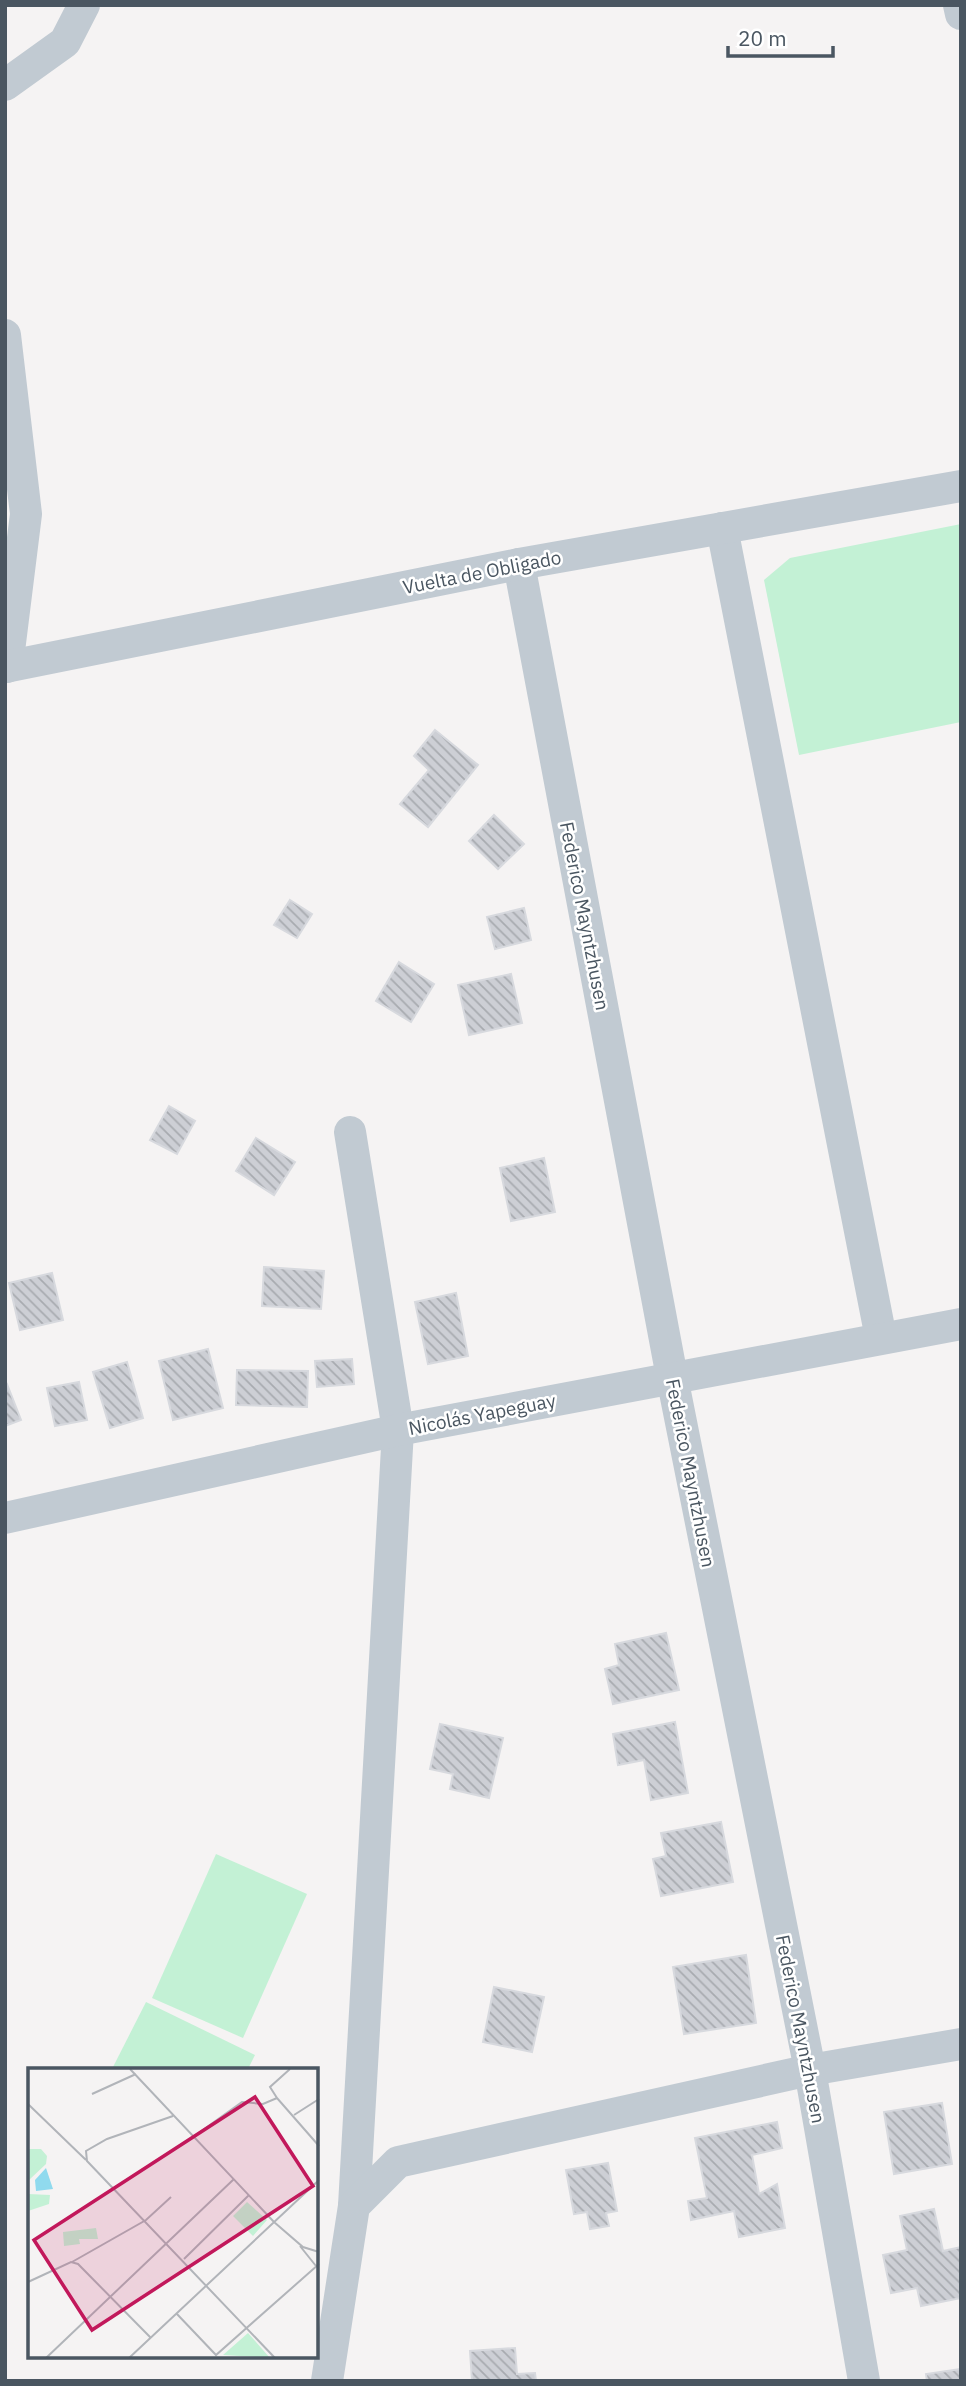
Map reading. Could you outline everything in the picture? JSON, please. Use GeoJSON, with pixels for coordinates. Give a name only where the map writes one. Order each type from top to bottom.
{"type":"FeatureCollection","features":[{"type":"Feature","properties":{"kind":"street"},"geometry":{"type":"LineString","coordinates":[[5,85],[65,41],[84,5]]}},
{"type":"Feature","properties":{"kind":"street"},"geometry":{"type":"LineString","coordinates":[[959,5],[961,15]]}},
{"type":"Feature","properties":{"kind":"street"},"geometry":{"type":"LineString","coordinates":[[5,335],[26,514],[6,667]]}},
{"type":"Feature","properties":{"kind":"street","name":"Vuelta de Obligado"},"geometry":{"type":"LineString","coordinates":[[6,667],[519,564],[961,486]]}},
{"type":"Feature","properties":{"kind":"street"},"geometry":{"type":"LineString","coordinates":[[722,528],[881,1338]]}},
{"type":"Feature","properties":{"kind":"street","name":"Federico Mayntzhusen"},"geometry":{"type":"LineString","coordinates":[[519,564],[672,1377],[810,2070],[864,2381]]}},
{"type":"Feature","properties":{"kind":"street"},"geometry":{"type":"LineString","coordinates":[[327,2381],[354,2206],[398,1430],[350,1132]]}},
{"type":"Feature","properties":{"kind":"street","name":"Nicolás Yapeguay"},"geometry":{"type":"LineString","coordinates":[[5,1518],[398,1430],[961,1324]]}},
{"type":"Feature","properties":{"kind":"street"},"geometry":{"type":"LineString","coordinates":[[354,2206],[398,2162],[810,2070],[961,2043]]}},
{"type":"Feature","properties":{"kind":"green space"},"geometry":{"type":"Polygon","coordinates":[[[961,524],[961,722],[799,755],[764,580],[790,558],[961,524]]]}},
{"type":"Feature","properties":{"kind":"green space"},"geometry":{"type":"Polygon","coordinates":[[[216,1854],[307,1894],[243,2038],[152,1998],[216,1854]]]}},
{"type":"Feature","properties":{"kind":"green space"},"geometry":{"type":"Polygon","coordinates":[[[146,2002],[255,2055],[248,2068],[113,2068],[146,2002]]]}},
{"type":"Feature","properties":{"kind":"building"},"geometry":{"type":"Polygon","coordinates":[[[435,730],[478,765],[428,827],[400,804],[429,770],[414,756],[435,730]]]}},
{"type":"Feature","properties":{"kind":"building"},"geometry":{"type":"Polygon","coordinates":[[[494,815],[524,844],[498,869],[469,841],[494,815]]]}},
{"type":"Feature","properties":{"kind":"building"},"geometry":{"type":"Polygon","coordinates":[[[290,900],[312,914],[297,938],[274,925],[290,900]]]}},
{"type":"Feature","properties":{"kind":"building"},"geometry":{"type":"Polygon","coordinates":[[[524,908],[531,940],[495,949],[487,917],[524,908]]]}},
{"type":"Feature","properties":{"kind":"building"},"geometry":{"type":"Polygon","coordinates":[[[399,962],[434,984],[411,1022],[376,1001],[399,962]]]}},
{"type":"Feature","properties":{"kind":"building"},"geometry":{"type":"Polygon","coordinates":[[[511,974],[522,1023],[469,1035],[458,985],[511,974]]]}},
{"type":"Feature","properties":{"kind":"building"},"geometry":{"type":"Polygon","coordinates":[[[169,1106],[195,1121],[177,1154],[150,1140],[169,1106]]]}},
{"type":"Feature","properties":{"kind":"building"},"geometry":{"type":"Polygon","coordinates":[[[256,1138],[295,1162],[274,1195],[236,1171],[256,1138]]]}},
{"type":"Feature","properties":{"kind":"building"},"geometry":{"type":"Polygon","coordinates":[[[544,1158],[555,1212],[511,1221],[500,1168],[544,1158]]]}},
{"type":"Feature","properties":{"kind":"building"},"geometry":{"type":"Polygon","coordinates":[[[264,1267],[324,1271],[321,1309],[262,1306],[264,1267]]]}},
{"type":"Feature","properties":{"kind":"building"},"geometry":{"type":"Polygon","coordinates":[[[52,1273],[63,1320],[20,1330],[9,1283],[52,1273]]]}},
{"type":"Feature","properties":{"kind":"building"},"geometry":{"type":"Polygon","coordinates":[[[456,1293],[468,1356],[428,1364],[415,1302],[456,1293]]]}},
{"type":"Feature","properties":{"kind":"building"},"geometry":{"type":"Polygon","coordinates":[[[208,1349],[223,1408],[173,1420],[159,1361],[208,1349]]]}},
{"type":"Feature","properties":{"kind":"building"},"geometry":{"type":"Polygon","coordinates":[[[352,1359],[354,1384],[317,1387],[315,1361],[352,1359]]]}},
{"type":"Feature","properties":{"kind":"building"},"geometry":{"type":"Polygon","coordinates":[[[127,1362],[143,1418],[110,1428],[93,1372],[127,1362]]]}},
{"type":"Feature","properties":{"kind":"building"},"geometry":{"type":"Polygon","coordinates":[[[237,1370],[308,1371],[307,1407],[236,1405],[237,1370]]]}},
{"type":"Feature","properties":{"kind":"building"},"geometry":{"type":"Polygon","coordinates":[[[79,1382],[87,1420],[55,1426],[47,1388],[79,1382]]]}},
{"type":"Feature","properties":{"kind":"building"},"geometry":{"type":"Polygon","coordinates":[[[7,1384],[21,1420],[5,1426],[5,1385],[7,1384]]]}},
{"type":"Feature","properties":{"kind":"building"},"geometry":{"type":"Polygon","coordinates":[[[666,1633],[679,1690],[613,1704],[605,1669],[619,1665],[615,1644],[666,1633]]]}},
{"type":"Feature","properties":{"kind":"building"},"geometry":{"type":"Polygon","coordinates":[[[675,1722],[688,1793],[651,1800],[644,1760],[618,1765],[613,1734],[675,1722]]]}},
{"type":"Feature","properties":{"kind":"building"},"geometry":{"type":"Polygon","coordinates":[[[440,1724],[503,1738],[489,1798],[450,1789],[453,1774],[430,1769],[440,1724]]]}},
{"type":"Feature","properties":{"kind":"building"},"geometry":{"type":"Polygon","coordinates":[[[721,1822],[733,1882],[661,1896],[653,1859],[666,1856],[661,1833],[721,1822]]]}},
{"type":"Feature","properties":{"kind":"building"},"geometry":{"type":"Polygon","coordinates":[[[746,1955],[756,2023],[684,2034],[673,1967],[746,1955]]]}},
{"type":"Feature","properties":{"kind":"building"},"geometry":{"type":"Polygon","coordinates":[[[494,1987],[544,1997],[532,2052],[483,2042],[494,1987]]]}},
{"type":"Feature","properties":{"kind":"building"},"geometry":{"type":"Polygon","coordinates":[[[942,2103],[952,2164],[894,2174],[884,2112],[942,2103]]]}},
{"type":"Feature","properties":{"kind":"building"},"geometry":{"type":"Polygon","coordinates":[[[777,2122],[782,2148],[752,2155],[759,2194],[777,2184],[785,2228],[739,2237],[734,2211],[691,2220],[688,2201],[707,2198],[695,2138],[777,2122]]]}},
{"type":"Feature","properties":{"kind":"building"},"geometry":{"type":"Polygon","coordinates":[[[608,2163],[617,2211],[606,2213],[609,2226],[590,2229],[587,2212],[574,2214],[566,2170],[608,2163]]]}},
{"type":"Feature","properties":{"kind":"building"},"geometry":{"type":"Polygon","coordinates":[[[934,2209],[943,2251],[961,2247],[961,2298],[921,2306],[917,2288],[891,2293],[883,2255],[907,2250],[900,2216],[934,2209]]]}},
{"type":"Feature","properties":{"kind":"building"},"geometry":{"type":"Polygon","coordinates":[[[515,2348],[517,2374],[535,2373],[536,2381],[472,2381],[470,2351],[515,2348]]]}},
{"type":"Feature","properties":{"kind":"building"},"geometry":{"type":"Polygon","coordinates":[[[961,2369],[961,2381],[927,2381],[926,2374],[961,2369]]]}}]}
